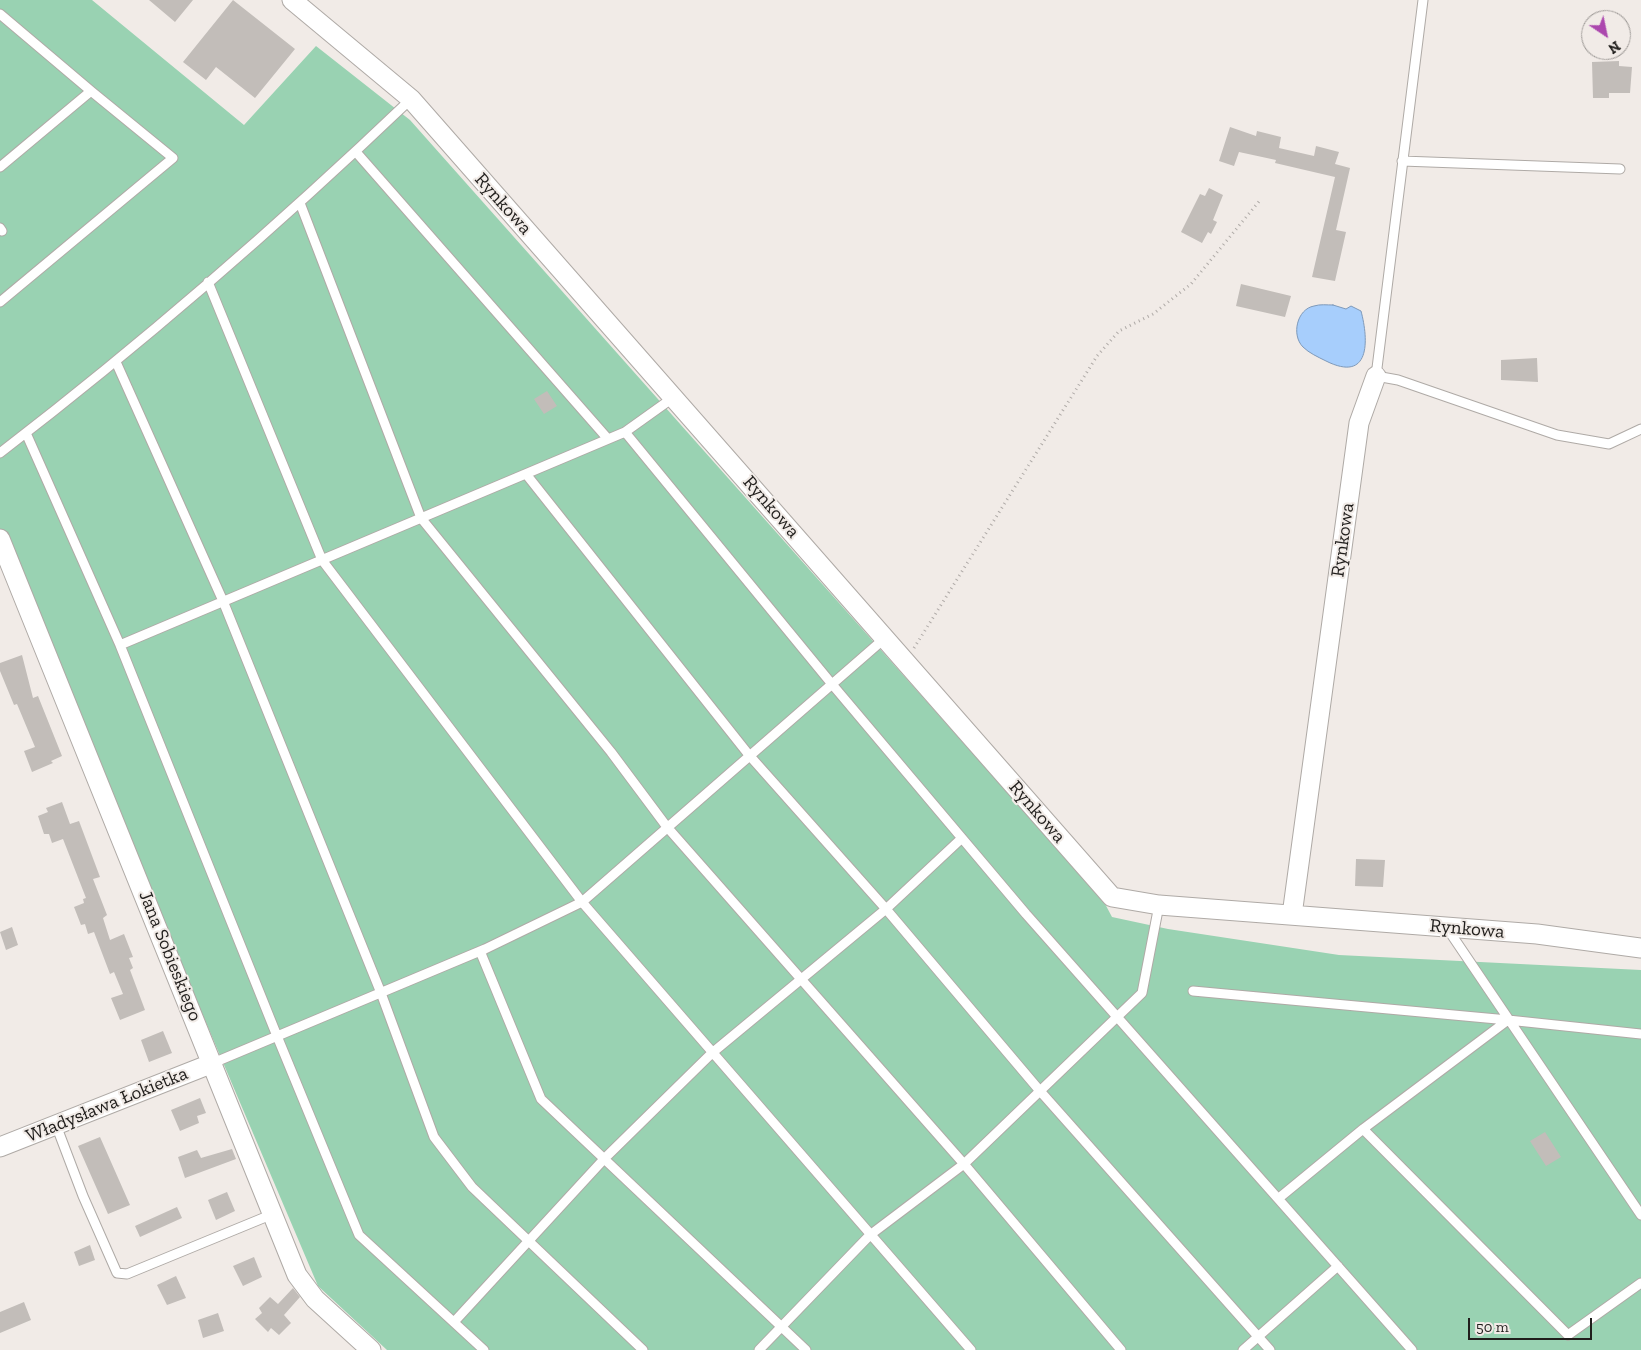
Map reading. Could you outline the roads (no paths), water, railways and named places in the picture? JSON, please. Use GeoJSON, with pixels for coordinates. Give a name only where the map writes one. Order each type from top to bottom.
{"type":"FeatureCollection","features":[{"type":"Feature","properties":{"kind":"street","name":"Rynkowa"},"geometry":{"type":"LineString","coordinates":[[292,0],[411,99],[1112,897],[1160,905],[1537,934],[1641,948]]}},
{"type":"Feature","properties":{"kind":"street","name":"Rynkowa"},"geometry":{"type":"LineString","coordinates":[[1292,915],[1359,423],[1376,376]]}},
{"type":"Feature","properties":{"kind":"street","name":"Jana Sobieskiego"},"geometry":{"type":"LineString","coordinates":[[0,539],[297,1275],[308,1291],[371,1350]]}},
{"type":"Feature","properties":{"kind":"street","name":"Władysława Łokietka"},"geometry":{"type":"LineString","coordinates":[[0,1147],[213,1063]]}},
{"type":"Feature","properties":{"kind":"lane"},"geometry":{"type":"LineString","coordinates":[[1423,0],[1376,376],[1398,380],[1557,435],[1609,444],[1641,429]]}},
{"type":"Feature","properties":{"kind":"lane"},"geometry":{"type":"LineString","coordinates":[[0,14],[173,158],[0,302]]}},
{"type":"Feature","properties":{"kind":"lane"},"geometry":{"type":"LineString","coordinates":[[0,167],[91,91]]}},
{"type":"Feature","properties":{"kind":"lane"},"geometry":{"type":"LineString","coordinates":[[0,454],[116,362],[300,204],[411,99]]}},
{"type":"Feature","properties":{"kind":"lane"},"geometry":{"type":"LineString","coordinates":[[356,152],[608,439]]}},
{"type":"Feature","properties":{"kind":"lane"},"geometry":{"type":"LineString","coordinates":[[1402,161],[1620,169]]}},
{"type":"Feature","properties":{"kind":"lane"},"geometry":{"type":"LineString","coordinates":[[300,204],[421,518],[611,752],[667,827],[964,1164],[1121,1350]]}},
{"type":"Feature","properties":{"kind":"lane"},"geometry":{"type":"LineString","coordinates":[[208,282],[322,560],[582,902],[870,1236],[971,1350]]}},
{"type":"Feature","properties":{"kind":"lane"},"geometry":{"type":"LineString","coordinates":[[116,362],[223,602],[381,993],[434,1137],[472,1186],[643,1350]]}},
{"type":"Feature","properties":{"kind":"lane"},"geometry":{"type":"LineString","coordinates":[[120,645],[625,432],[674,397]]}},
{"type":"Feature","properties":{"kind":"lane"},"geometry":{"type":"LineString","coordinates":[[625,432],[831,683],[1026,914],[1412,1350]]}},
{"type":"Feature","properties":{"kind":"lane"},"geometry":{"type":"LineString","coordinates":[[26,433],[120,645],[359,1235],[484,1350]]}},
{"type":"Feature","properties":{"kind":"lane"},"geometry":{"type":"LineString","coordinates":[[526,474],[749,754],[886,909],[1040,1091],[1270,1350]]}},
{"type":"Feature","properties":{"kind":"lane"},"geometry":{"type":"LineString","coordinates":[[213,1063],[480,951],[582,902],[749,754],[885,638]]}},
{"type":"Feature","properties":{"kind":"lane"},"geometry":{"type":"LineString","coordinates":[[454,1322],[530,1242],[605,1158],[712,1053],[801,977],[886,909],[962,838]]}},
{"type":"Feature","properties":{"kind":"lane"},"geometry":{"type":"LineString","coordinates":[[759,1350],[870,1236],[964,1164],[1142,993],[1160,905]]}},
{"type":"Feature","properties":{"kind":"lane"},"geometry":{"type":"LineString","coordinates":[[1447,927],[1641,1215]]}},
{"type":"Feature","properties":{"kind":"lane"},"geometry":{"type":"LineString","coordinates":[[480,951],[542,1099],[806,1350]]}},
{"type":"Feature","properties":{"kind":"lane"},"geometry":{"type":"LineString","coordinates":[[1193,991],[1641,1034]]}},
{"type":"Feature","properties":{"kind":"lane"},"geometry":{"type":"LineString","coordinates":[[1279,1198],[1363,1129],[1508,1020]]}},
{"type":"Feature","properties":{"kind":"lane"},"geometry":{"type":"LineString","coordinates":[[56,1125],[83,1196],[117,1273],[127,1274],[273,1214]]}},
{"type":"Feature","properties":{"kind":"lane"},"geometry":{"type":"LineString","coordinates":[[1363,1129],[1568,1335],[1641,1283]]}},
{"type":"Feature","properties":{"kind":"lane"},"geometry":{"type":"LineString","coordinates":[[1242,1350],[1338,1266]]}},
{"type":"Feature","properties":{"kind":"water"},"geometry":{"type":"Polygon","coordinates":[[[1316,305],[1333,305],[1346,309],[1351,306],[1361,311],[1364,323],[1365,346],[1359,363],[1351,367],[1340,366],[1314,355],[1303,347],[1297,336],[1298,323],[1303,312],[1316,305]]]}}]}
